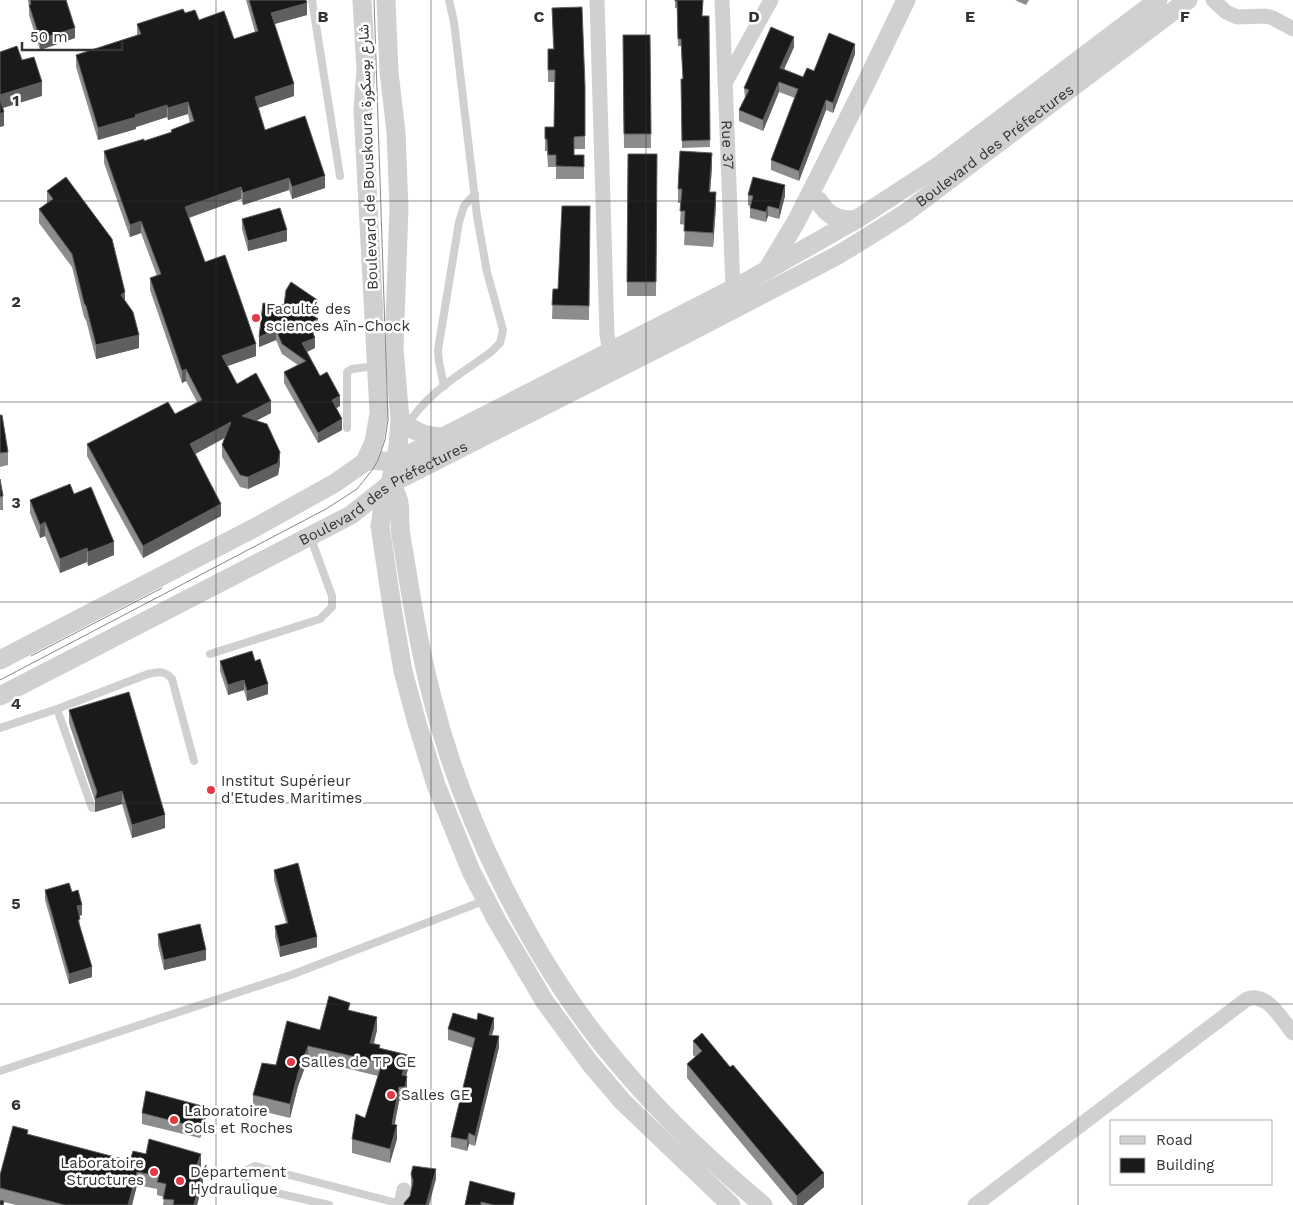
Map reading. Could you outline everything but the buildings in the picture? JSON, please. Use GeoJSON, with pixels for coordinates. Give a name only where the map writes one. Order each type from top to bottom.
{"type":"FeatureCollection","features":[{"type":"Feature","properties":{"kind":"street","name":"Boulevard de Bouskoura شارع بوسكورة"},"geometry":{"type":"LineString","coordinates":[[362,0],[366,70],[364,121],[379,420],[374,442],[365,462]]}},
{"type":"Feature","properties":{"kind":"street","name":"Boulevard de Bouskoura شارع بوسكورة"},"geometry":{"type":"LineString","coordinates":[[380,526],[384,500],[390,484],[403,422],[394,349],[399,208],[396,132],[389,72],[386,0]]}},
{"type":"Feature","properties":{"kind":"street"},"geometry":{"type":"LineString","coordinates":[[597,0],[610,351]]}},
{"type":"Feature","properties":{"kind":"street","name":"Rue 37"},"geometry":{"type":"LineString","coordinates":[[722,0],[733,289]]}},
{"type":"Feature","properties":{"kind":"street"},"geometry":{"type":"LineString","coordinates":[[725,84],[771,0]]}},
{"type":"Feature","properties":{"kind":"street","name":"Boulevard des Préfectures"},"geometry":{"type":"LineString","coordinates":[[766,271],[796,222],[864,89],[906,0]]}},
{"type":"Feature","properties":{"kind":"street"},"geometry":{"type":"LineString","coordinates":[[791,279],[787,266],[790,258],[920,0]]}},
{"type":"Feature","properties":{"kind":"street","name":"Boulevard des Préfectures"},"geometry":{"type":"LineString","coordinates":[[365,462],[372,460],[394,462],[733,289],[857,219],[937,167],[1158,0]]}},
{"type":"Feature","properties":{"kind":"street","name":"Boulevard des Préfectures"},"geometry":{"type":"LineString","coordinates":[[0,696],[351,516],[390,484],[515,422],[838,255],[904,214],[1188,0]]}},
{"type":"Feature","properties":{"kind":"street"},"geometry":{"type":"LineString","coordinates":[[1212,0],[1226,12],[1237,17],[1265,16],[1273,18],[1293,29]]}},
{"type":"Feature","properties":{"kind":"street"},"geometry":{"type":"LineString","coordinates":[[819,200],[832,216],[844,220],[857,219]]}},
{"type":"Feature","properties":{"kind":"street"},"geometry":{"type":"LineString","coordinates":[[766,271],[764,282],[767,292]]}},
{"type":"Feature","properties":{"kind":"street"},"geometry":{"type":"LineString","coordinates":[[403,422],[424,434],[442,437]]}},
{"type":"Feature","properties":{"kind":"street"},"geometry":{"type":"LineString","coordinates":[[0,660],[256,527],[335,483],[365,462]]}},
{"type":"Feature","properties":{"kind":"street"},"geometry":{"type":"LineString","coordinates":[[390,484],[398,497],[400,525],[412,602],[420,649],[433,703],[468,807],[489,857],[514,906],[540,954],[602,1044],[637,1086],[690,1140],[763,1205]]}},
{"type":"Feature","properties":{"kind":"street"},"geometry":{"type":"LineString","coordinates":[[351,516],[367,518],[380,526],[403,671],[417,723],[446,812],[471,871],[486,900],[540,995],[589,1062],[623,1102],[730,1205]]}},
{"type":"Feature","properties":{"kind":"street"},"geometry":{"type":"LineString","coordinates":[[975,1205],[1247,999],[1256,997],[1264,1000],[1293,1033]]}},
{"type":"Feature","properties":{"kind":"lane"},"geometry":{"type":"LineString","coordinates":[[312,0],[340,176]]}},
{"type":"Feature","properties":{"kind":"lane"},"geometry":{"type":"LineString","coordinates":[[403,422],[444,386],[496,348],[502,336],[502,324],[492,291],[482,244],[450,0]]}},
{"type":"Feature","properties":{"kind":"lane"},"geometry":{"type":"LineString","coordinates":[[444,386],[438,362],[440,338],[459,222],[464,206],[475,194]]}},
{"type":"Feature","properties":{"kind":"lane"},"geometry":{"type":"LineString","coordinates":[[347,428],[347,372],[352,369],[376,366]]}},
{"type":"Feature","properties":{"kind":"lane"},"geometry":{"type":"LineString","coordinates":[[210,654],[320,619],[332,607],[332,596],[310,536]]}},
{"type":"Feature","properties":{"kind":"lane"},"geometry":{"type":"LineString","coordinates":[[0,728],[57,709],[148,674],[160,672],[167,674],[172,679],[194,760]]}},
{"type":"Feature","properties":{"kind":"lane"},"geometry":{"type":"LineString","coordinates":[[57,709],[92,808]]}},
{"type":"Feature","properties":{"kind":"lane"},"geometry":{"type":"LineString","coordinates":[[0,1071],[364,948],[486,900]]}},
{"type":"Feature","properties":{"kind":"lane"},"geometry":{"type":"LineString","coordinates":[[329,1205],[250,1187],[244,1179],[244,1174],[246,1170],[255,1166],[402,1200]]}},
{"type":"Feature","properties":{"kind":"tram line"},"geometry":{"type":"LineString","coordinates":[[0,680],[326,509],[357,489],[378,460],[385,440],[388,420],[374,0]]}},
{"type":"Feature","properties":{"kind":"tram line"},"geometry":{"type":"LineString","coordinates":[[31,656],[162,588]]}},
{"type":"Feature","properties":{"kind":"place","name":"Faculté des sciences Aïn-Chock"},"geometry":{"type":"Point","coordinates":[256,318]}},
{"type":"Feature","properties":{"kind":"place","name":"Institut Supérieur d'Etudes Maritimes"},"geometry":{"type":"Point","coordinates":[211,790]}},
{"type":"Feature","properties":{"kind":"place","name":"Salles de TP GE"},"geometry":{"type":"Point","coordinates":[291,1062]}},
{"type":"Feature","properties":{"kind":"place","name":"Salles GE"},"geometry":{"type":"Point","coordinates":[391,1095]}},
{"type":"Feature","properties":{"kind":"place","name":"Laboratoire Sols et Roches"},"geometry":{"type":"Point","coordinates":[174,1120]}},
{"type":"Feature","properties":{"kind":"place","name":"Laboratoire Structures"},"geometry":{"type":"Point","coordinates":[154,1172]}},
{"type":"Feature","properties":{"kind":"place","name":"Département Hydraulique"},"geometry":{"type":"Point","coordinates":[180,1181]}}]}
